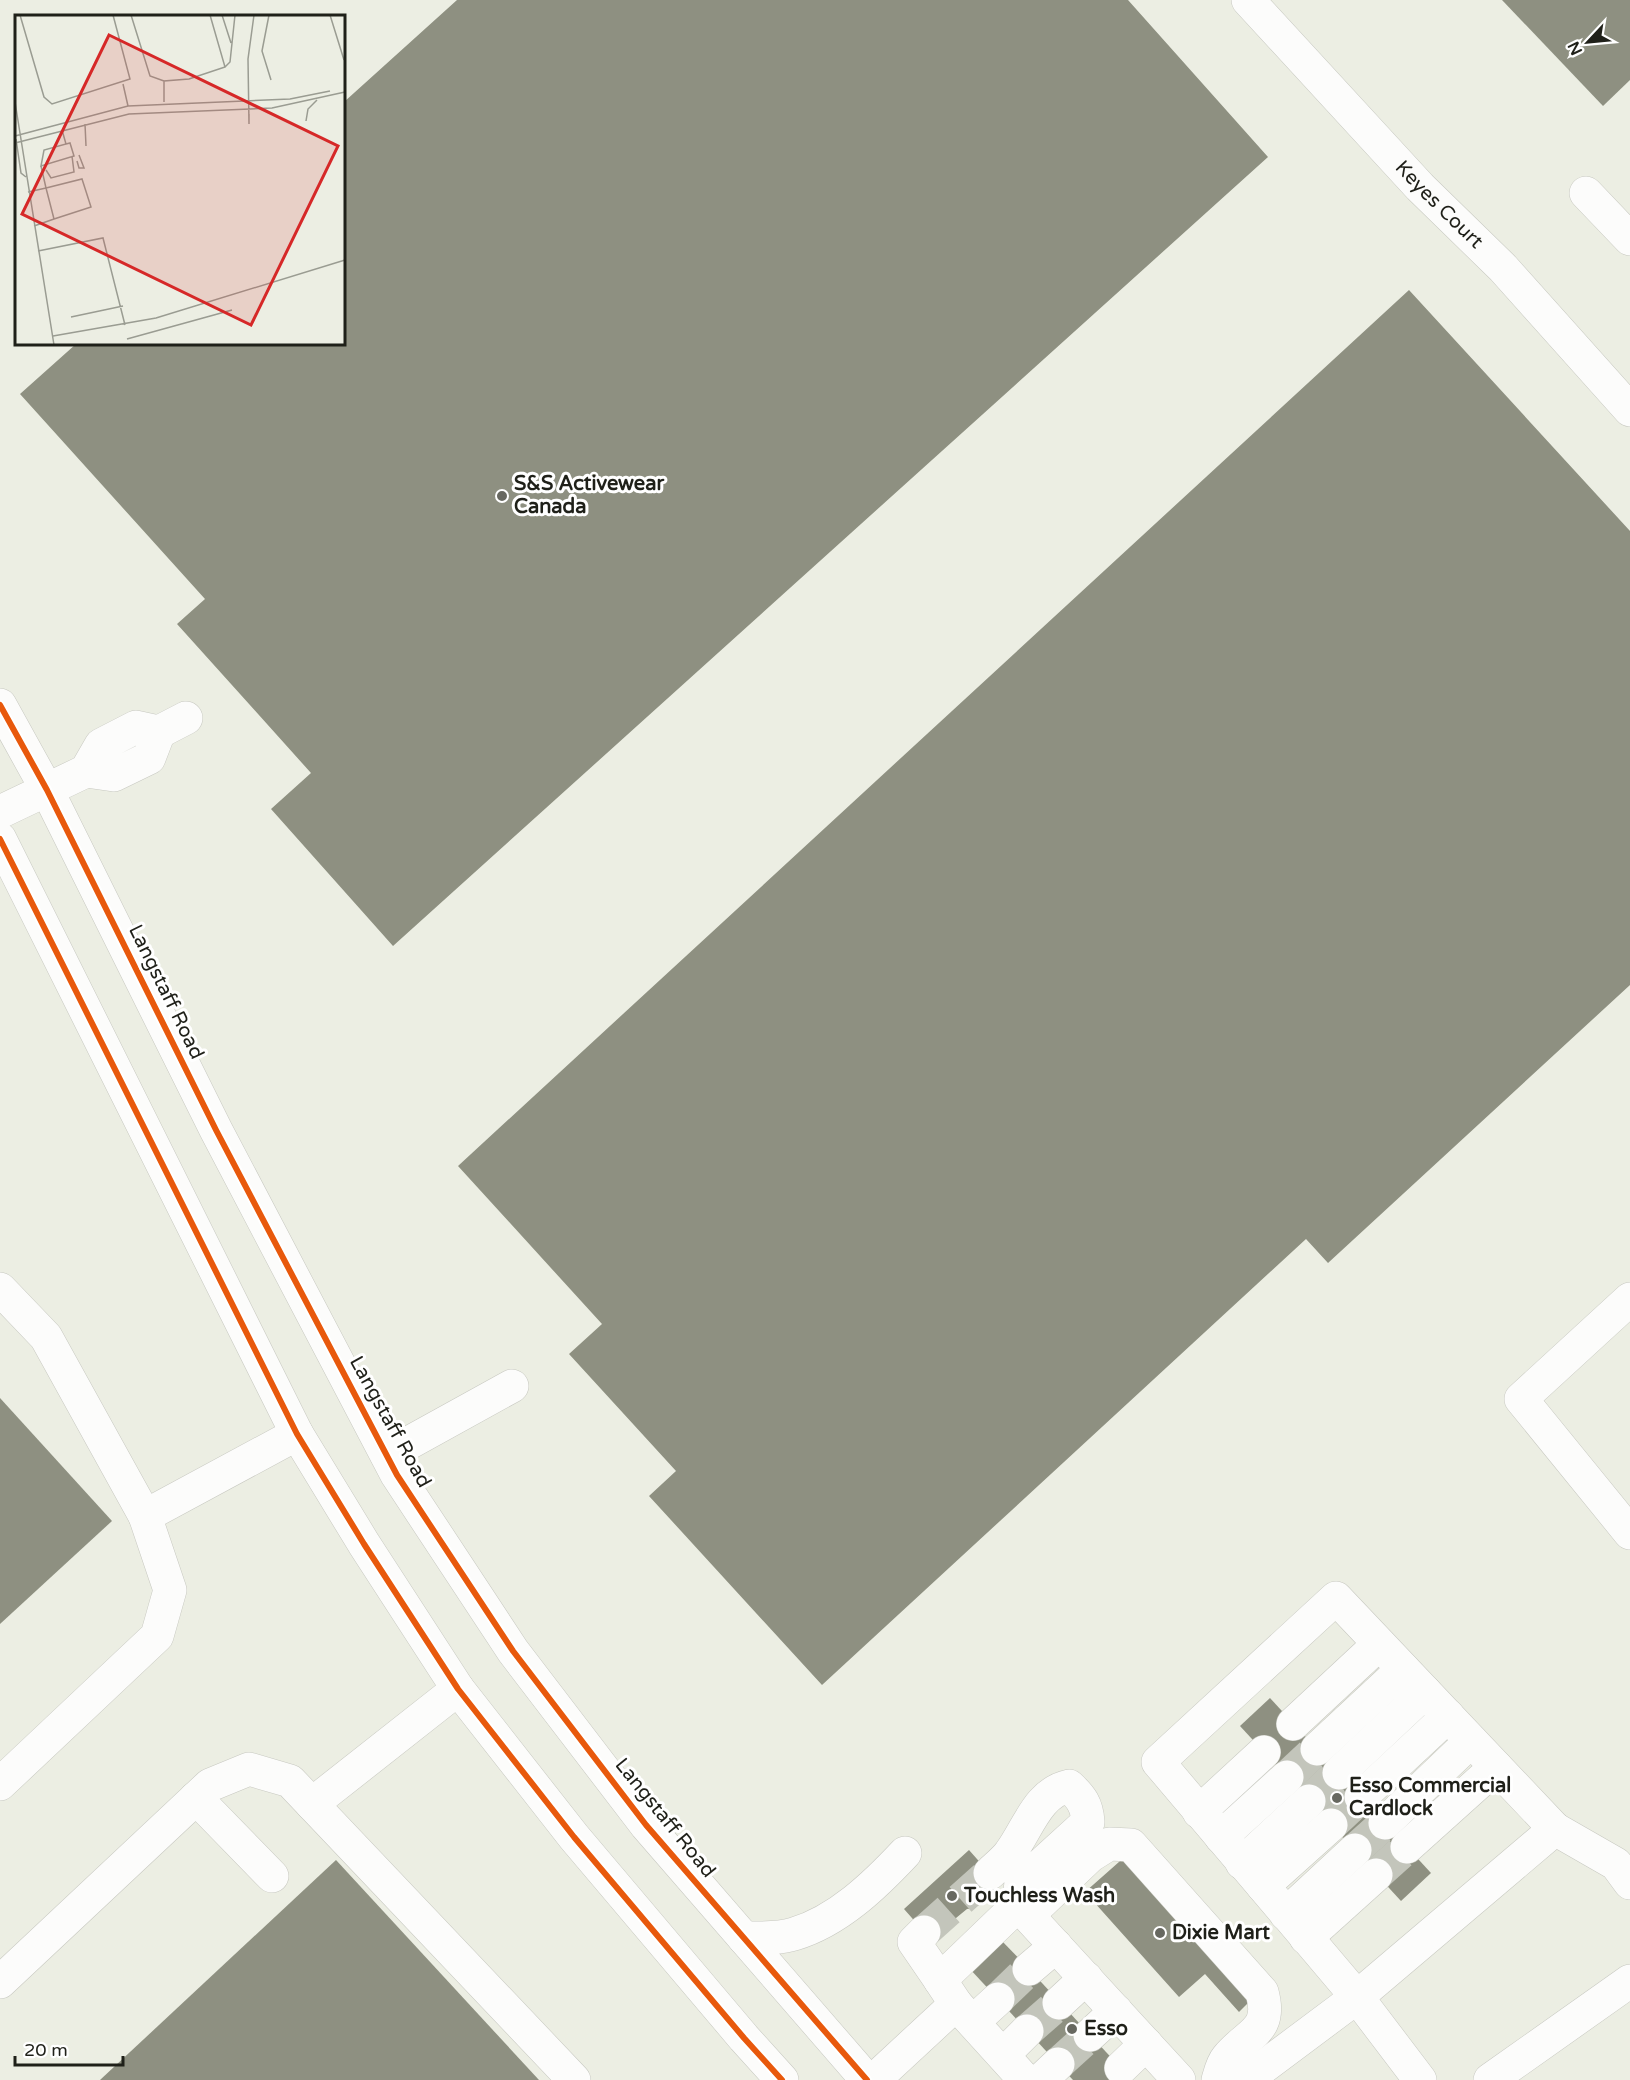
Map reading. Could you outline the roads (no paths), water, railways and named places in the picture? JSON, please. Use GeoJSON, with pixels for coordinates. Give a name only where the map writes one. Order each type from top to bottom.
{"type":"FeatureCollection","features":[{"type":"Feature","properties":{"kind":"main road","name":"Keyes Court"},"geometry":{"type":"LineString","coordinates":[[1248,0],[1420,187],[1503,268],[1630,410]]}},
{"type":"Feature","properties":{"kind":"main road"},"geometry":{"type":"LineString","coordinates":[[1586,193],[1630,239]]}},
{"type":"Feature","properties":{"kind":"main road","name":"Langstaff Road"},"geometry":{"type":"LineString","coordinates":[[0,705],[47,790],[216,1130],[397,1475],[513,1651],[646,1825],[867,2080]]}},
{"type":"Feature","properties":{"kind":"main road"},"geometry":{"type":"LineString","coordinates":[[0,812],[86,771],[114,775],[149,758],[173,725]]}},
{"type":"Feature","properties":{"kind":"main road"},"geometry":{"type":"LineString","coordinates":[[0,839],[297,1434],[364,1544],[459,1689],[574,1837],[782,2080]]}},
{"type":"Feature","properties":{"kind":"main road"},"geometry":{"type":"LineString","coordinates":[[0,1289],[46,1337],[145,1516],[170,1590],[157,1636],[0,1784]]}},
{"type":"Feature","properties":{"kind":"main road"},"geometry":{"type":"LineString","coordinates":[[1630,1299],[1521,1399],[1630,1533]]}},
{"type":"Feature","properties":{"kind":"main road"},"geometry":{"type":"LineString","coordinates":[[387,1455],[512,1386]]}},
{"type":"Feature","properties":{"kind":"main road"},"geometry":{"type":"LineString","coordinates":[[145,1516],[297,1434]]}},
{"type":"Feature","properties":{"kind":"main road"},"geometry":{"type":"LineString","coordinates":[[1420,2080],[1357,1997],[1158,1762],[1336,1598],[1555,1829],[1616,1864],[1630,1883]]}},
{"type":"Feature","properties":{"kind":"main road"},"geometry":{"type":"LineString","coordinates":[[1293,1724],[1379,1644]]}},
{"type":"Feature","properties":{"kind":"main road"},"geometry":{"type":"LineString","coordinates":[[1317,1749],[1403,1669]]}},
{"type":"Feature","properties":{"kind":"main road"},"geometry":{"type":"LineString","coordinates":[[312,1804],[459,1689]]}},
{"type":"Feature","properties":{"kind":"main road"},"geometry":{"type":"LineString","coordinates":[[1339,1773],[1425,1692]]}},
{"type":"Feature","properties":{"kind":"main road"},"geometry":{"type":"LineString","coordinates":[[1361,1797],[1448,1716]]}},
{"type":"Feature","properties":{"kind":"main road"},"geometry":{"type":"LineString","coordinates":[[1385,1822],[1471,1741]]}},
{"type":"Feature","properties":{"kind":"main road"},"geometry":{"type":"LineString","coordinates":[[1199,1812],[1264,1752]]}},
{"type":"Feature","properties":{"kind":"main road"},"geometry":{"type":"LineString","coordinates":[[1407,1847],[1496,1767]]}},
{"type":"Feature","properties":{"kind":"main road"},"geometry":{"type":"LineString","coordinates":[[0,1982],[210,1785],[249,1769],[290,1781],[574,2080]]}},
{"type":"Feature","properties":{"kind":"main road"},"geometry":{"type":"LineString","coordinates":[[1221,1837],[1287,1777]]}},
{"type":"Feature","properties":{"kind":"main road"},"geometry":{"type":"LineString","coordinates":[[990,1873],[1009,1855],[1046,1797],[1056,1789],[1068,1786],[1083,1798],[1088,1810],[1088,1822],[1021,1883],[1023,1910],[1179,2080]]}},
{"type":"Feature","properties":{"kind":"main road"},"geometry":{"type":"LineString","coordinates":[[196,1798],[272,1876]]}},
{"type":"Feature","properties":{"kind":"main road"},"geometry":{"type":"LineString","coordinates":[[1253,1874],[1309,1801]]}},
{"type":"Feature","properties":{"kind":"main road"},"geometry":{"type":"LineString","coordinates":[[1253,1874],[1331,1825]]}},
{"type":"Feature","properties":{"kind":"main road"},"geometry":{"type":"LineString","coordinates":[[1246,2080],[1357,1997],[1555,1829]]}},
{"type":"Feature","properties":{"kind":"main road"},"geometry":{"type":"LineString","coordinates":[[874,2080],[956,2002],[1023,1910],[1090,1856],[1109,1844],[1131,1845],[1262,1992],[1266,2007],[1262,2026],[1226,2059],[1218,2080]]}},
{"type":"Feature","properties":{"kind":"main road"},"geometry":{"type":"LineString","coordinates":[[1296,1926],[1354,1850]]}},
{"type":"Feature","properties":{"kind":"main road"},"geometry":{"type":"LineString","coordinates":[[744,1938],[770,1938],[795,1934],[834,1916],[883,1877],[905,1853]]}},
{"type":"Feature","properties":{"kind":"main road"},"geometry":{"type":"LineString","coordinates":[[1296,1926],[1376,1875]]}},
{"type":"Feature","properties":{"kind":"main road"},"geometry":{"type":"LineString","coordinates":[[924,1932],[915,1942],[956,2002],[1025,2080]]}},
{"type":"Feature","properties":{"kind":"main road"},"geometry":{"type":"LineString","coordinates":[[1029,1970],[1056,1946]]}},
{"type":"Feature","properties":{"kind":"main road"},"geometry":{"type":"LineString","coordinates":[[1059,2002],[1086,1978]]}},
{"type":"Feature","properties":{"kind":"main road"},"geometry":{"type":"LineString","coordinates":[[1490,2080],[1630,1981]]}},
{"type":"Feature","properties":{"kind":"main road"},"geometry":{"type":"LineString","coordinates":[[956,2002],[998,1999]]}},
{"type":"Feature","properties":{"kind":"main road"},"geometry":{"type":"LineString","coordinates":[[1090,2035],[1116,2011]]}},
{"type":"Feature","properties":{"kind":"main road"},"geometry":{"type":"LineString","coordinates":[[1003,2055],[1027,2031]]}},
{"type":"Feature","properties":{"kind":"main road"},"geometry":{"type":"LineString","coordinates":[[1121,2068],[1146,2044]]}},
{"type":"Feature","properties":{"kind":"tunnel"},"geometry":{"type":"LineString","coordinates":[[1287,1777],[1317,1749]]}},
{"type":"Feature","properties":{"kind":"tunnel"},"geometry":{"type":"LineString","coordinates":[[1309,1801],[1339,1773]]}},
{"type":"Feature","properties":{"kind":"tunnel"},"geometry":{"type":"LineString","coordinates":[[1331,1825],[1361,1797]]}},
{"type":"Feature","properties":{"kind":"tunnel"},"geometry":{"type":"LineString","coordinates":[[1355,1850],[1385,1823]]}},
{"type":"Feature","properties":{"kind":"tunnel"},"geometry":{"type":"LineString","coordinates":[[1376,1875],[1407,1847]]}},
{"type":"Feature","properties":{"kind":"tunnel"},"geometry":{"type":"LineString","coordinates":[[924,1932],[990,1873]]}},
{"type":"Feature","properties":{"kind":"tunnel"},"geometry":{"type":"LineString","coordinates":[[998,1999],[1029,1969]]}},
{"type":"Feature","properties":{"kind":"tunnel"},"geometry":{"type":"LineString","coordinates":[[1027,2031],[1059,2003]]}},
{"type":"Feature","properties":{"kind":"tunnel"},"geometry":{"type":"LineString","coordinates":[[1058,2064],[1090,2035]]}},
{"type":"Feature","properties":{"kind":"place","name":"S&S Activewear Canada"},"geometry":{"type":"Point","coordinates":[502,496]}},
{"type":"Feature","properties":{"kind":"place","name":"Esso Commercial Cardlock"},"geometry":{"type":"Point","coordinates":[1337,1798]}},
{"type":"Feature","properties":{"kind":"place","name":"Touchless Wash"},"geometry":{"type":"Point","coordinates":[952,1896]}},
{"type":"Feature","properties":{"kind":"place","name":"Dixie Mart"},"geometry":{"type":"Point","coordinates":[1160,1933]}},
{"type":"Feature","properties":{"kind":"place","name":"Esso"},"geometry":{"type":"Point","coordinates":[1072,2029]}}]}
